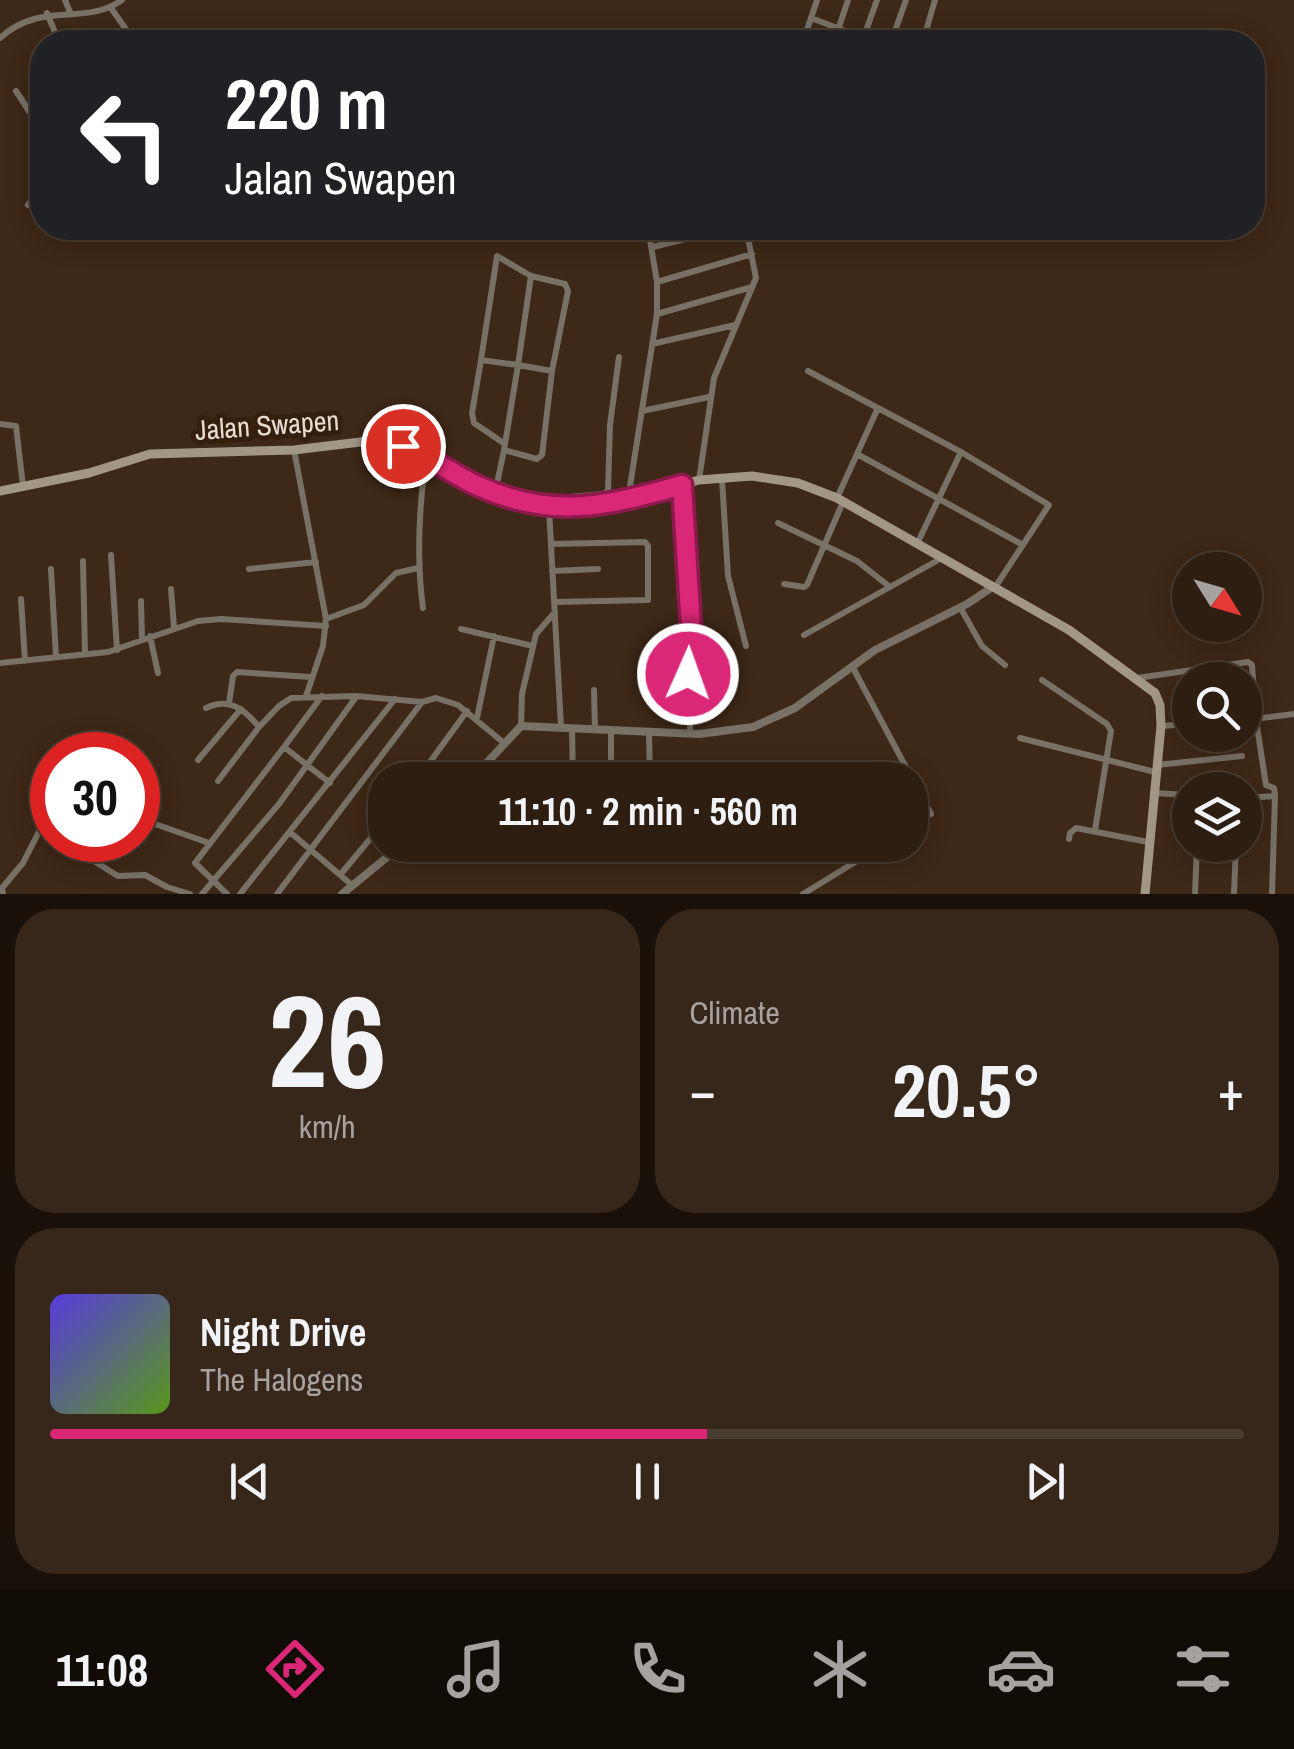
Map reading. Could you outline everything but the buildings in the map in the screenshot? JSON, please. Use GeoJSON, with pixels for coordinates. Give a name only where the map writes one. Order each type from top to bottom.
{"type":"FeatureCollection","features":[{"type":"Feature","properties":{"kind":"main road","name":"Jalan Swapen"},"geometry":{"type":"LineString","coordinates":[[0,491],[159,453],[294,450],[377,440],[426,456],[495,493],[549,508],[628,500],[699,480],[775,478],[840,500],[1069,630],[1137,678]]}},
{"type":"Feature","properties":{"kind":"main road"},"geometry":{"type":"LineString","coordinates":[[1137,678],[1157,698],[1160,726],[1145,894]]}},
{"type":"Feature","properties":{"kind":"street"},"geometry":{"type":"LineString","coordinates":[[65,0],[70,12]]}},
{"type":"Feature","properties":{"kind":"street"},"geometry":{"type":"LineString","coordinates":[[0,38],[20,23],[47,13],[112,8],[122,0]]}},
{"type":"Feature","properties":{"kind":"street"},"geometry":{"type":"LineString","coordinates":[[806,30],[817,0]]}},
{"type":"Feature","properties":{"kind":"street"},"geometry":{"type":"LineString","coordinates":[[811,18],[838,30],[848,0]]}},
{"type":"Feature","properties":{"kind":"street"},"geometry":{"type":"LineString","coordinates":[[866,30],[877,0]]}},
{"type":"Feature","properties":{"kind":"street"},"geometry":{"type":"LineString","coordinates":[[895,30],[906,0]]}},
{"type":"Feature","properties":{"kind":"street"},"geometry":{"type":"LineString","coordinates":[[926,30],[936,0]]}},
{"type":"Feature","properties":{"kind":"street"},"geometry":{"type":"LineString","coordinates":[[112,8],[127,30]]}},
{"type":"Feature","properties":{"kind":"street"},"geometry":{"type":"LineString","coordinates":[[47,13],[54,30]]}},
{"type":"Feature","properties":{"kind":"street"},"geometry":{"type":"LineString","coordinates":[[16,90],[30,107]]}},
{"type":"Feature","properties":{"kind":"street"},"geometry":{"type":"LineString","coordinates":[[628,500],[657,314],[652,240]]}},
{"type":"Feature","properties":{"kind":"street"},"geometry":{"type":"LineString","coordinates":[[654,246],[679,240]]}},
{"type":"Feature","properties":{"kind":"street"},"geometry":{"type":"LineString","coordinates":[[699,480],[710,397],[753,286],[756,271],[749,240]]}},
{"type":"Feature","properties":{"kind":"street"},"geometry":{"type":"LineString","coordinates":[[657,282],[752,254]]}},
{"type":"Feature","properties":{"kind":"street"},"geometry":{"type":"LineString","coordinates":[[496,257],[532,276],[568,288],[541,458],[504,447],[472,420],[481,360],[496,257]]}},
{"type":"Feature","properties":{"kind":"street"},"geometry":{"type":"LineString","coordinates":[[495,493],[532,276]]}},
{"type":"Feature","properties":{"kind":"street"},"geometry":{"type":"LineString","coordinates":[[657,314],[753,286]]}},
{"type":"Feature","properties":{"kind":"street"},"geometry":{"type":"LineString","coordinates":[[652,344],[736,326]]}},
{"type":"Feature","properties":{"kind":"street"},"geometry":{"type":"LineString","coordinates":[[566,508],[570,497],[608,491],[610,425],[619,357]]}},
{"type":"Feature","properties":{"kind":"street"},"geometry":{"type":"LineString","coordinates":[[481,360],[552,371]]}},
{"type":"Feature","properties":{"kind":"street"},"geometry":{"type":"LineString","coordinates":[[521,726],[690,733],[740,730],[795,708],[852,665],[912,629],[992,589],[1049,506],[961,452],[808,371]]}},
{"type":"Feature","properties":{"kind":"street"},"geometry":{"type":"LineString","coordinates":[[642,410],[710,397]]}},
{"type":"Feature","properties":{"kind":"street"},"geometry":{"type":"LineString","coordinates":[[784,584],[806,586],[878,410]]}},
{"type":"Feature","properties":{"kind":"street"},"geometry":{"type":"LineString","coordinates":[[0,424],[16,426],[23,486]]}},
{"type":"Feature","properties":{"kind":"street"},"geometry":{"type":"LineString","coordinates":[[294,450],[326,623],[306,696]]}},
{"type":"Feature","properties":{"kind":"street"},"geometry":{"type":"LineString","coordinates":[[916,545],[961,452]]}},
{"type":"Feature","properties":{"kind":"street"},"geometry":{"type":"LineString","coordinates":[[857,454],[1024,545]]}},
{"type":"Feature","properties":{"kind":"street"},"geometry":{"type":"LineString","coordinates":[[423,608],[418,518],[426,456]]}},
{"type":"Feature","properties":{"kind":"street"},"geometry":{"type":"LineString","coordinates":[[722,478],[728,576],[746,646]]}},
{"type":"Feature","properties":{"kind":"street"},"geometry":{"type":"LineString","coordinates":[[682,485],[691,627],[690,733]]}},
{"type":"Feature","properties":{"kind":"street"},"geometry":{"type":"LineString","coordinates":[[549,508],[561,727]]}},
{"type":"Feature","properties":{"kind":"street"},"geometry":{"type":"LineString","coordinates":[[778,523],[869,568],[890,586]]}},
{"type":"Feature","properties":{"kind":"street"},"geometry":{"type":"LineString","coordinates":[[551,544],[645,542],[648,546],[648,600],[555,602]]}},
{"type":"Feature","properties":{"kind":"street"},"geometry":{"type":"LineString","coordinates":[[111,555],[116,650]]}},
{"type":"Feature","properties":{"kind":"street"},"geometry":{"type":"LineString","coordinates":[[804,635],[940,559]]}},
{"type":"Feature","properties":{"kind":"street"},"geometry":{"type":"LineString","coordinates":[[83,561],[85,655]]}},
{"type":"Feature","properties":{"kind":"street"},"geometry":{"type":"LineString","coordinates":[[249,569],[316,562]]}},
{"type":"Feature","properties":{"kind":"street"},"geometry":{"type":"LineString","coordinates":[[0,662],[116,650],[174,627],[221,619],[326,623],[364,605],[396,573],[418,568]]}},
{"type":"Feature","properties":{"kind":"street"},"geometry":{"type":"LineString","coordinates":[[51,569],[56,658]]}},
{"type":"Feature","properties":{"kind":"street"},"geometry":{"type":"LineString","coordinates":[[552,570],[598,569]]}},
{"type":"Feature","properties":{"kind":"street"},"geometry":{"type":"LineString","coordinates":[[975,598],[978,580]]}},
{"type":"Feature","properties":{"kind":"street"},"geometry":{"type":"LineString","coordinates":[[171,588],[174,627]]}},
{"type":"Feature","properties":{"kind":"street"},"geometry":{"type":"LineString","coordinates":[[21,598],[25,662]]}},
{"type":"Feature","properties":{"kind":"street"},"geometry":{"type":"LineString","coordinates":[[141,600],[146,638],[158,673]]}},
{"type":"Feature","properties":{"kind":"street"},"geometry":{"type":"LineString","coordinates":[[960,607],[982,646],[1004,665]]}},
{"type":"Feature","properties":{"kind":"street"},"geometry":{"type":"LineString","coordinates":[[488,762],[521,726],[520,702],[537,630],[555,612]]}},
{"type":"Feature","properties":{"kind":"street"},"geometry":{"type":"LineString","coordinates":[[462,628],[533,646]]}},
{"type":"Feature","properties":{"kind":"street"},"geometry":{"type":"LineString","coordinates":[[476,718],[494,636]]}},
{"type":"Feature","properties":{"kind":"street"},"geometry":{"type":"LineString","coordinates":[[852,665],[904,762]]}},
{"type":"Feature","properties":{"kind":"street"},"geometry":{"type":"LineString","coordinates":[[230,703],[233,676],[237,672],[312,677]]}},
{"type":"Feature","properties":{"kind":"street"},"geometry":{"type":"LineString","coordinates":[[1137,678],[1172,673]]}},
{"type":"Feature","properties":{"kind":"street"},"geometry":{"type":"LineString","coordinates":[[1042,680],[1107,724],[1111,731],[1095,830]]}},
{"type":"Feature","properties":{"kind":"street"},"geometry":{"type":"LineString","coordinates":[[594,690],[594,730]]}},
{"type":"Feature","properties":{"kind":"street"},"geometry":{"type":"LineString","coordinates":[[218,781],[284,702],[306,696],[422,702],[442,699],[467,711],[504,744]]}},
{"type":"Feature","properties":{"kind":"street"},"geometry":{"type":"LineString","coordinates":[[227,894],[195,862],[322,696]]}},
{"type":"Feature","properties":{"kind":"street"},"geometry":{"type":"LineString","coordinates":[[202,894],[280,804],[356,696]]}},
{"type":"Feature","properties":{"kind":"street"},"geometry":{"type":"LineString","coordinates":[[240,894],[396,698]]}},
{"type":"Feature","properties":{"kind":"street"},"geometry":{"type":"LineString","coordinates":[[206,708],[218,702],[230,703],[260,727]]}},
{"type":"Feature","properties":{"kind":"street"},"geometry":{"type":"LineString","coordinates":[[277,894],[422,702]]}},
{"type":"Feature","properties":{"kind":"street"},"geometry":{"type":"LineString","coordinates":[[198,760],[241,709]]}},
{"type":"Feature","properties":{"kind":"street"},"geometry":{"type":"LineString","coordinates":[[430,762],[467,711]]}},
{"type":"Feature","properties":{"kind":"street"},"geometry":{"type":"LineString","coordinates":[[1262,719],[1294,714]]}},
{"type":"Feature","properties":{"kind":"street"},"geometry":{"type":"LineString","coordinates":[[1160,726],[1172,725]]}},
{"type":"Feature","properties":{"kind":"street"},"geometry":{"type":"LineString","coordinates":[[572,728],[572,762]]}},
{"type":"Feature","properties":{"kind":"street"},"geometry":{"type":"LineString","coordinates":[[611,730],[611,762]]}},
{"type":"Feature","properties":{"kind":"street"},"geometry":{"type":"LineString","coordinates":[[649,732],[650,762]]}},
{"type":"Feature","properties":{"kind":"street"},"geometry":{"type":"LineString","coordinates":[[1020,738],[1155,768],[1242,756]]}},
{"type":"Feature","properties":{"kind":"street"},"geometry":{"type":"LineString","coordinates":[[284,748],[330,782]]}},
{"type":"Feature","properties":{"kind":"street"},"geometry":{"type":"LineString","coordinates":[[1261,752],[1266,785],[1274,788],[1275,796],[1272,894]]}},
{"type":"Feature","properties":{"kind":"street"},"geometry":{"type":"LineString","coordinates":[[1153,793],[1172,794]]}},
{"type":"Feature","properties":{"kind":"street"},"geometry":{"type":"LineString","coordinates":[[1262,797],[1275,796]]}},
{"type":"Feature","properties":{"kind":"street"},"geometry":{"type":"LineString","coordinates":[[928,808],[931,814]]}},
{"type":"Feature","properties":{"kind":"street"},"geometry":{"type":"LineString","coordinates":[[160,826],[209,843]]}},
{"type":"Feature","properties":{"kind":"street"},"geometry":{"type":"LineString","coordinates":[[1069,839],[1074,828],[1148,842]]}},
{"type":"Feature","properties":{"kind":"street"},"geometry":{"type":"LineString","coordinates":[[292,833],[353,886]]}},
{"type":"Feature","properties":{"kind":"street"},"geometry":{"type":"LineString","coordinates":[[340,875],[368,841]]}},
{"type":"Feature","properties":{"kind":"street"},"geometry":{"type":"LineString","coordinates":[[4,894],[2,888],[30,851]]}},
{"type":"Feature","properties":{"kind":"street"},"geometry":{"type":"LineString","coordinates":[[95,862],[118,876],[145,875],[190,894]]}},
{"type":"Feature","properties":{"kind":"street"},"geometry":{"type":"LineString","coordinates":[[342,894],[382,862]]}},
{"type":"Feature","properties":{"kind":"street"},"geometry":{"type":"LineString","coordinates":[[803,894],[855,862]]}},
{"type":"Feature","properties":{"kind":"street"},"geometry":{"type":"LineString","coordinates":[[1195,894],[1196,862]]}},
{"type":"Feature","properties":{"kind":"street"},"geometry":{"type":"LineString","coordinates":[[1234,894],[1235,862]]}},
{"type":"Feature","properties":{"kind":"route"},"geometry":{"type":"LineString","coordinates":[[403,446],[495,493],[549,508],[628,500],[682,485],[691,627],[688,674]]}}]}
